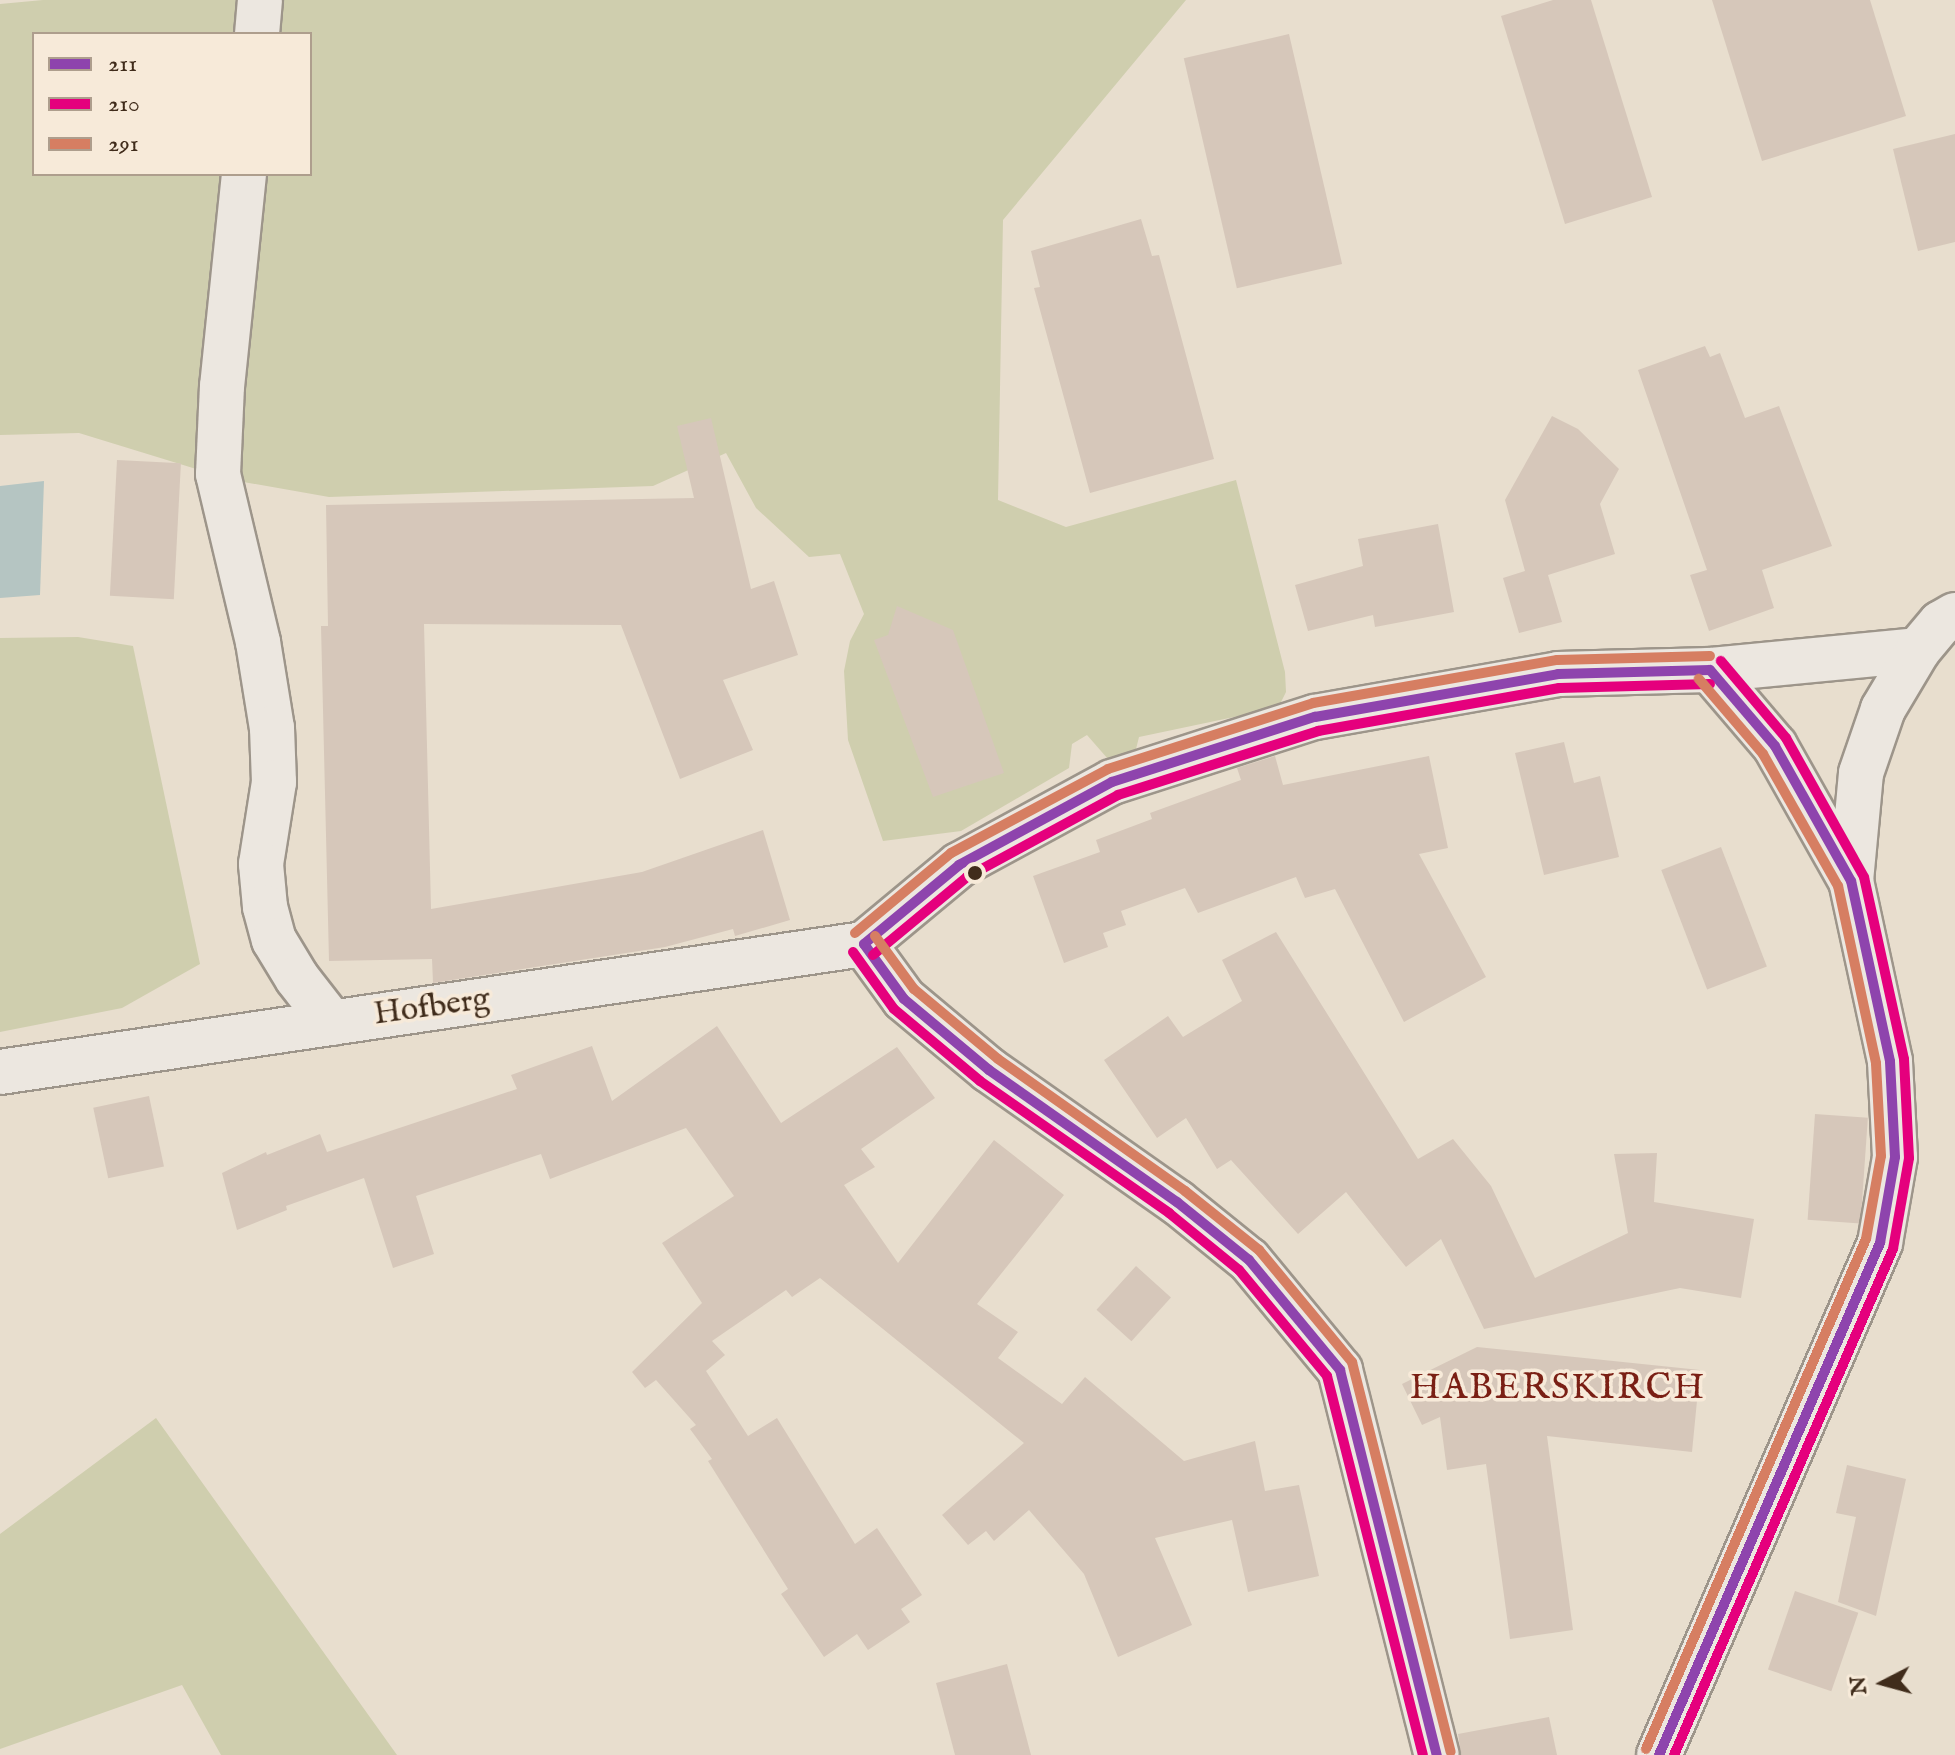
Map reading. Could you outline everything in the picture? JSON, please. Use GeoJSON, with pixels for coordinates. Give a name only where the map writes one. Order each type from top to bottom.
{"type":"FeatureCollection","features":[{"type":"Feature","properties":{"kind":"street"},"geometry":{"type":"LineString","coordinates":[[257,32],[260,0]]}},
{"type":"Feature","properties":{"kind":"street"},"geometry":{"type":"LineString","coordinates":[[244,176],[222,386],[218,474],[258,642],[272,728],[274,782],[261,864],[265,907],[274,940],[297,978],[332,1023]]}},
{"type":"Feature","properties":{"kind":"street"},"geometry":{"type":"LineString","coordinates":[[1851,881],[1861,773],[1883,709],[1918,650],[1941,623],[1955,615]]}},
{"type":"Feature","properties":{"kind":"street"},"geometry":{"type":"LineString","coordinates":[[1437,1755],[1340,1370],[1249,1260],[1177,1202],[989,1070],[904,999],[864,944],[959,865],[1112,782],[1315,717],[1558,674],[1710,670],[1918,650]]}},
{"type":"Feature","properties":{"kind":"street"},"geometry":{"type":"LineString","coordinates":[[1659,1755],[1880,1243],[1895,1157],[1890,1061],[1851,881],[1775,746],[1710,670]]}},
{"type":"Feature","properties":{"kind":"street","name":"Hofberg"},"geometry":{"type":"LineString","coordinates":[[0,1072],[864,944]]}},
{"type":"Feature","properties":{"kind":"green space"},"geometry":{"type":"Polygon","coordinates":[[[43,0],[255,0],[253,32],[32,32],[32,176],[312,176],[312,32],[265,32],[268,0],[1186,0],[1003,220],[998,500],[1066,527],[1236,480],[1285,672],[1286,692],[1281,702],[1272,709],[1139,737],[1136,749],[1108,759],[1087,735],[1072,744],[1069,768],[961,831],[883,841],[848,740],[844,671],[850,641],[864,614],[840,554],[809,557],[756,508],[726,453],[653,486],[329,497],[232,480],[79,433],[0,435],[0,4],[43,0]]]}},
{"type":"Feature","properties":{"kind":"green space"},"geometry":{"type":"Polygon","coordinates":[[[78,637],[133,646],[200,964],[122,1008],[0,1032],[0,638],[78,637]]]}},
{"type":"Feature","properties":{"kind":"green space"},"geometry":{"type":"Polygon","coordinates":[[[156,1418],[397,1755],[221,1755],[182,1685],[0,1749],[0,1534],[156,1418]]]}},
{"type":"Feature","properties":{"kind":"shaded area"},"geometry":{"type":"Polygon","coordinates":[[[44,481],[40,595],[0,598],[0,486],[44,481]]]}},
{"type":"Feature","properties":{"kind":"building"},"geometry":{"type":"Polygon","coordinates":[[[1553,0],[1591,0],[1652,197],[1565,224],[1501,16],[1553,0]]]}},
{"type":"Feature","properties":{"kind":"building"},"geometry":{"type":"Polygon","coordinates":[[[1712,0],[1870,0],[1906,116],[1762,161],[1712,0]]]}},
{"type":"Feature","properties":{"kind":"building"},"geometry":{"type":"Polygon","coordinates":[[[1289,34],[1342,264],[1237,288],[1184,58],[1289,34]]]}},
{"type":"Feature","properties":{"kind":"building"},"geometry":{"type":"Polygon","coordinates":[[[1955,134],[1955,242],[1918,251],[1893,149],[1955,134]]]}},
{"type":"Feature","properties":{"kind":"building"},"geometry":{"type":"Polygon","coordinates":[[[1141,219],[1152,256],[1159,255],[1214,459],[1090,493],[1034,288],[1040,287],[1031,251],[1141,219]]]}},
{"type":"Feature","properties":{"kind":"building"},"geometry":{"type":"Polygon","coordinates":[[[1705,346],[1710,357],[1720,353],[1745,418],[1779,406],[1832,546],[1762,570],[1774,608],[1709,631],[1690,575],[1707,570],[1638,370],[1705,346]]]}},
{"type":"Feature","properties":{"kind":"building"},"geometry":{"type":"Polygon","coordinates":[[[1552,416],[1578,429],[1619,469],[1600,504],[1615,554],[1548,575],[1562,622],[1519,633],[1503,578],[1525,571],[1505,500],[1552,416]]]}},
{"type":"Feature","properties":{"kind":"building"},"geometry":{"type":"Polygon","coordinates":[[[711,418],[751,589],[774,581],[798,655],[723,680],[753,750],[680,779],[621,625],[424,624],[431,909],[642,872],[763,830],[790,920],[735,936],[733,929],[665,947],[433,983],[432,959],[329,961],[321,626],[328,626],[326,505],[694,498],[677,426],[711,418]]]}},
{"type":"Feature","properties":{"kind":"building"},"geometry":{"type":"Polygon","coordinates":[[[117,460],[181,463],[174,599],[110,596],[117,460]]]}},
{"type":"Feature","properties":{"kind":"building"},"geometry":{"type":"Polygon","coordinates":[[[1438,524],[1454,612],[1375,627],[1373,615],[1308,631],[1295,585],[1363,566],[1358,539],[1438,524]]]}},
{"type":"Feature","properties":{"kind":"building"},"geometry":{"type":"Polygon","coordinates":[[[897,606],[953,630],[1004,773],[933,797],[874,640],[888,635],[897,606]]]}},
{"type":"Feature","properties":{"kind":"building"},"geometry":{"type":"Polygon","coordinates":[[[1564,742],[1574,783],[1600,776],[1619,857],[1544,875],[1515,753],[1564,742]]]}},
{"type":"Feature","properties":{"kind":"building"},"geometry":{"type":"Polygon","coordinates":[[[1275,756],[1283,785],[1429,756],[1448,848],[1419,854],[1486,977],[1404,1022],[1335,889],[1305,898],[1296,877],[1198,913],[1185,888],[1121,911],[1126,925],[1103,933],[1108,947],[1064,963],[1033,876],[1100,852],[1096,840],[1152,819],[1150,813],[1241,780],[1237,768],[1275,756]]]}},
{"type":"Feature","properties":{"kind":"building"},"geometry":{"type":"Polygon","coordinates":[[[1721,847],[1767,966],[1707,989],[1661,870],[1721,847]]]}},
{"type":"Feature","properties":{"kind":"building"},"geometry":{"type":"Polygon","coordinates":[[[1276,932],[1418,1159],[1453,1139],[1491,1186],[1535,1278],[1628,1233],[1614,1154],[1657,1153],[1654,1202],[1754,1219],[1741,1298],[1680,1288],[1484,1329],[1441,1239],[1406,1267],[1346,1192],[1298,1234],[1231,1160],[1217,1169],[1186,1118],[1157,1138],[1104,1060],[1168,1016],[1183,1037],[1242,1001],[1222,960],[1276,932]]]}},
{"type":"Feature","properties":{"kind":"building"},"geometry":{"type":"Polygon","coordinates":[[[717,1026],[781,1123],[897,1047],[935,1098],[861,1149],[875,1167],[844,1185],[898,1263],[994,1140],[1064,1195],[977,1304],[1018,1332],[998,1358],[1062,1404],[1085,1377],[1184,1461],[1255,1441],[1265,1491],[1299,1485],[1319,1576],[1248,1592],[1232,1520],[1155,1538],[1192,1625],[1118,1657],[1084,1574],[1029,1510],[994,1541],[986,1531],[968,1545],[942,1515],[1024,1443],[820,1278],[792,1297],[786,1290],[712,1341],[725,1355],[706,1371],[748,1436],[777,1418],[855,1544],[877,1528],[922,1595],[901,1609],[910,1622],[868,1650],[857,1634],[824,1657],[781,1594],[788,1589],[708,1461],[712,1459],[690,1429],[696,1425],[656,1380],[645,1388],[632,1372],[702,1303],[662,1243],[734,1196],[686,1128],[550,1179],[541,1154],[416,1196],[434,1254],[393,1268],[364,1178],[286,1206],[287,1210],[237,1230],[222,1173],[266,1152],[267,1155],[320,1134],[327,1152],[517,1089],[511,1075],[592,1046],[612,1101],[717,1026]]]}},
{"type":"Feature","properties":{"kind":"building"},"geometry":{"type":"Polygon","coordinates":[[[149,1096],[164,1166],[108,1178],[93,1108],[149,1096]]]}},
{"type":"Feature","properties":{"kind":"building"},"geometry":{"type":"Polygon","coordinates":[[[1815,1114],[1868,1118],[1860,1223],[1808,1220],[1815,1114]]]}},
{"type":"Feature","properties":{"kind":"building"},"geometry":{"type":"Polygon","coordinates":[[[1136,1266],[1171,1297],[1131,1341],[1097,1310],[1136,1266]]]}},
{"type":"Feature","properties":{"kind":"building"},"geometry":{"type":"Polygon","coordinates":[[[1477,1347],[1700,1370],[1692,1452],[1547,1436],[1573,1630],[1510,1639],[1486,1464],[1447,1470],[1440,1417],[1422,1425],[1402,1384],[1477,1347]]]}},
{"type":"Feature","properties":{"kind":"building"},"geometry":{"type":"Polygon","coordinates":[[[1847,1465],[1906,1479],[1876,1616],[1838,1602],[1856,1517],[1836,1513],[1847,1465]]]}},
{"type":"Feature","properties":{"kind":"building"},"geometry":{"type":"Polygon","coordinates":[[[1795,1591],[1858,1613],[1831,1691],[1768,1669],[1795,1591]]]}},
{"type":"Feature","properties":{"kind":"building"},"geometry":{"type":"Polygon","coordinates":[[[1007,1664],[1031,1755],[955,1755],[936,1683],[1007,1664]]]}},
{"type":"Feature","properties":{"kind":"building"},"geometry":{"type":"Polygon","coordinates":[[[1549,1717],[1557,1755],[1461,1755],[1458,1734],[1549,1717]]]}},
{"type":"Feature","properties":{"kind":"transit line","name":"291"},"geometry":{"type":"LineString","coordinates":[[855,933],[951,853],[1108,769],[1313,703],[1557,660],[1710,656]]}},
{"type":"Feature","properties":{"kind":"transit line","name":"210"},"geometry":{"type":"LineString","coordinates":[[1674,1755],[1893,1249],[1909,1158],[1904,1059],[1864,877],[1786,738],[1721,661]]}},
{"type":"Feature","properties":{"kind":"transit line","name":"211"},"geometry":{"type":"LineString","coordinates":[[864,944],[959,865],[1112,782],[1315,717],[1558,674],[1710,670]]}},
{"type":"Feature","properties":{"kind":"transit line","name":"211"},"geometry":{"type":"LineString","coordinates":[[1659,1755],[1880,1243],[1895,1157],[1890,1061],[1851,881],[1775,746],[1710,670]]}},
{"type":"Feature","properties":{"kind":"transit line","name":"291"},"geometry":{"type":"LineString","coordinates":[[1646,1749],[1866,1239],[1881,1156],[1876,1063],[1838,886],[1763,754],[1699,679]]}},
{"type":"Feature","properties":{"kind":"transit line","name":"210"},"geometry":{"type":"LineString","coordinates":[[873,955],[967,877],[1118,795],[1318,731],[1559,688],[1710,684]]}},
{"type":"Feature","properties":{"kind":"transit line","name":"291"},"geometry":{"type":"LineString","coordinates":[[875,936],[914,989],[998,1059],[1185,1191],[1259,1250],[1352,1362],[1451,1752]]}},
{"type":"Feature","properties":{"kind":"transit line","name":"211"},"geometry":{"type":"LineString","coordinates":[[864,944],[904,999],[989,1070],[1177,1202],[1249,1260],[1340,1370],[1437,1755]]}},
{"type":"Feature","properties":{"kind":"transit line","name":"210"},"geometry":{"type":"LineString","coordinates":[[853,952],[894,1009],[980,1081],[1169,1213],[1239,1270],[1327,1376],[1423,1755]]}},
{"type":"Feature","properties":{"kind":"district","name":"HABERSKIRCH"},"geometry":{"type":"Point","coordinates":[1558,1389]}}]}
